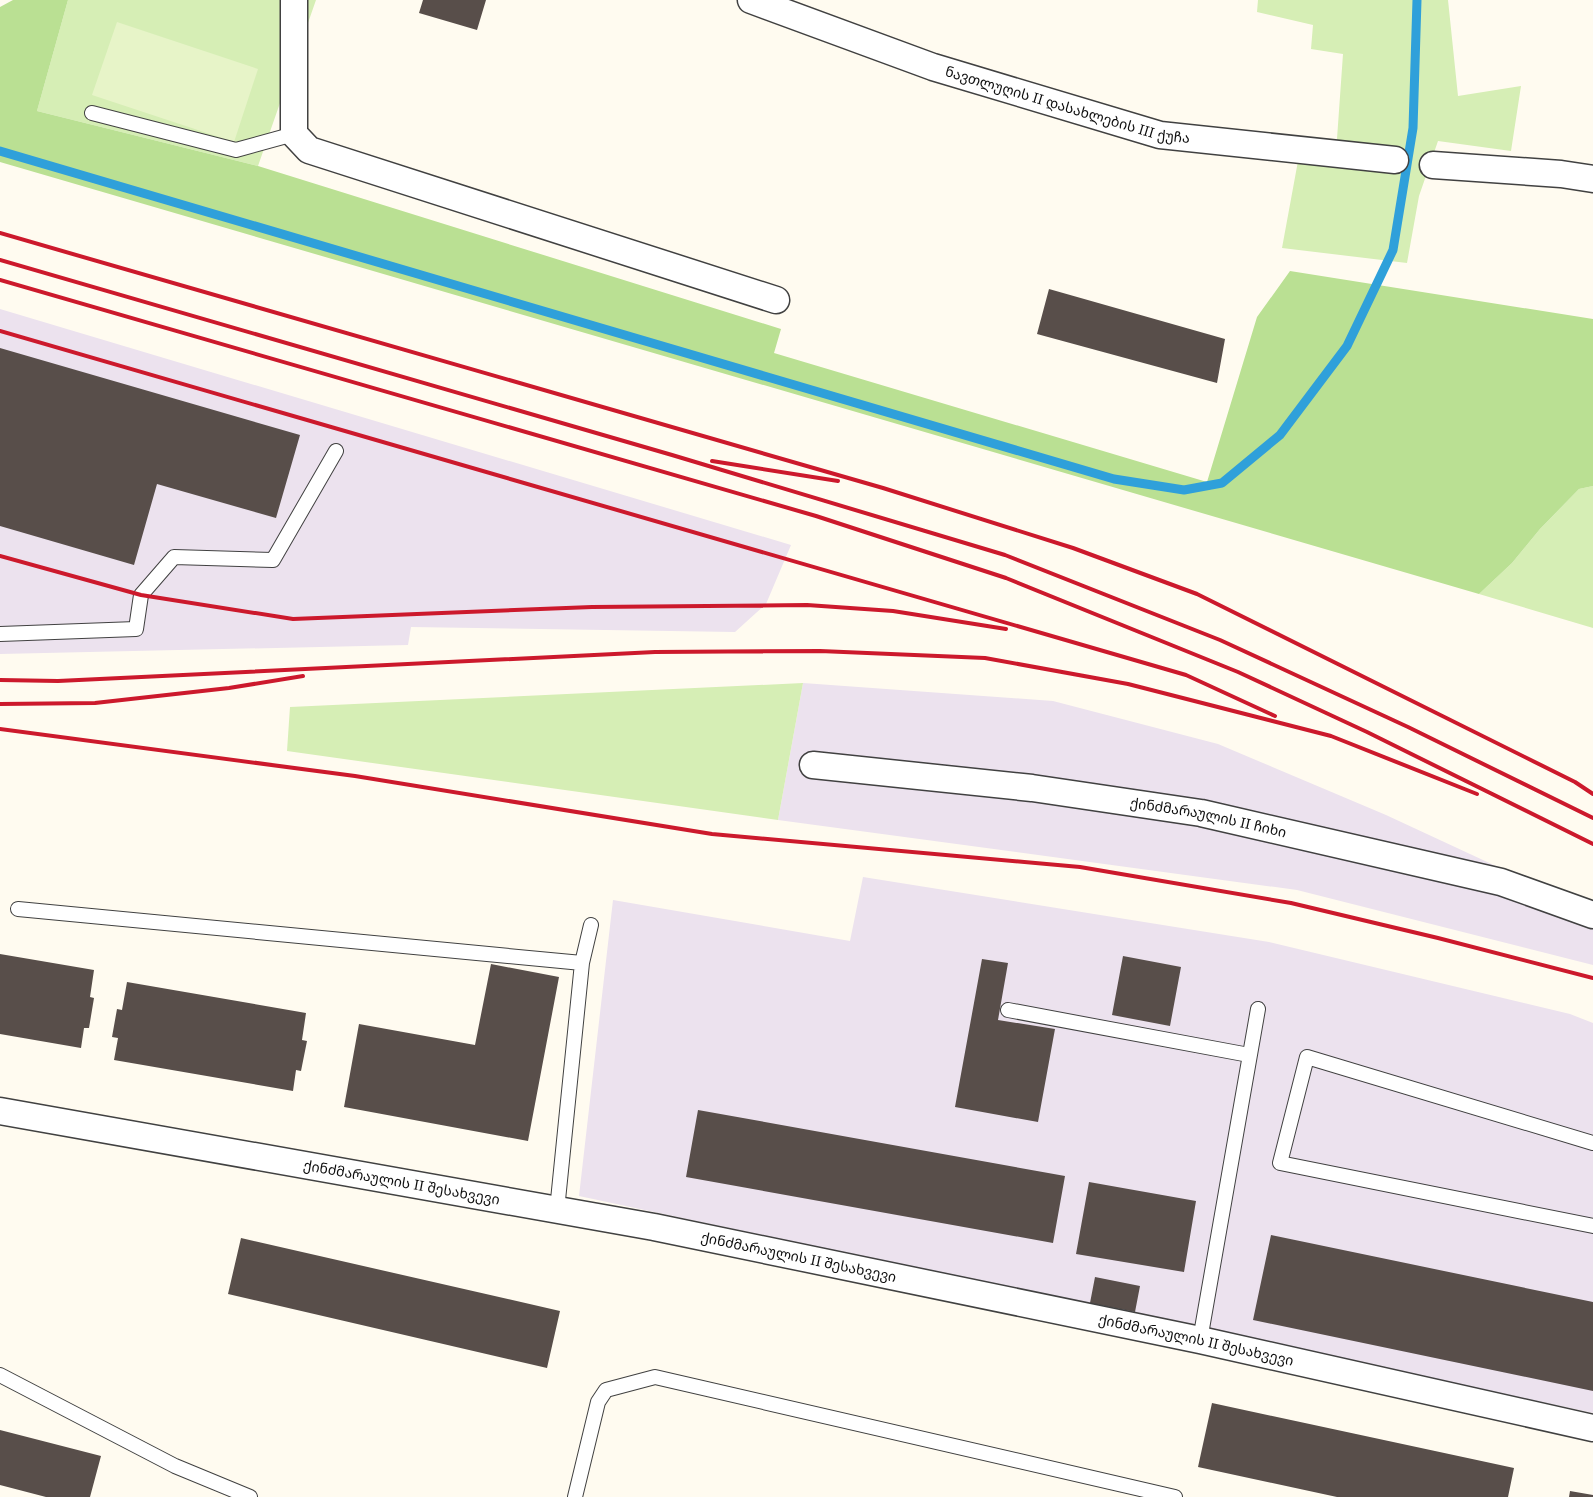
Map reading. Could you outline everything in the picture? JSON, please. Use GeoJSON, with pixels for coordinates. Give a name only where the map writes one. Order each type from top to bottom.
{"type":"FeatureCollection","features":[{"type":"Feature","properties":{"kind":"street"},"geometry":{"type":"LineString","coordinates":[[294,0],[294,134],[309,150],[776,300]]}},
{"type":"Feature","properties":{"kind":"street","name":"ნავთლუღის II დასახლების III ქუჩა"},"geometry":{"type":"LineString","coordinates":[[751,0],[933,67],[1160,134],[1395,160]]}},
{"type":"Feature","properties":{"kind":"street"},"geometry":{"type":"LineString","coordinates":[[1433,165],[1561,174],[1593,179]]}},
{"type":"Feature","properties":{"kind":"street","name":"ქინძმარაულის II ჩიხი"},"geometry":{"type":"LineString","coordinates":[[813,765],[1032,788],[1201,813],[1501,882],[1593,915]]}},
{"type":"Feature","properties":{"kind":"street","name":"ქინძმარაულის II შესახვევი"},"geometry":{"type":"LineString","coordinates":[[0,1111],[654,1227],[1200,1340],[1593,1428]]}},
{"type":"Feature","properties":{"kind":"lane"},"geometry":{"type":"LineString","coordinates":[[92,113],[236,150],[294,134]]}},
{"type":"Feature","properties":{"kind":"lane"},"geometry":{"type":"LineString","coordinates":[[0,634],[136,629],[141,595],[174,558],[273,560],[336,451]]}},
{"type":"Feature","properties":{"kind":"lane"},"geometry":{"type":"LineString","coordinates":[[18,909],[582,962]]}},
{"type":"Feature","properties":{"kind":"lane"},"geometry":{"type":"LineString","coordinates":[[557,1210],[582,962],[591,926]]}},
{"type":"Feature","properties":{"kind":"lane"},"geometry":{"type":"LineString","coordinates":[[1200,1340],[1258,1009]]}},
{"type":"Feature","properties":{"kind":"lane"},"geometry":{"type":"LineString","coordinates":[[1008,1010],[1249,1055]]}},
{"type":"Feature","properties":{"kind":"lane"},"geometry":{"type":"LineString","coordinates":[[1593,1143],[1307,1057],[1280,1163],[1593,1226]]}},
{"type":"Feature","properties":{"kind":"lane"},"geometry":{"type":"LineString","coordinates":[[0,1375],[175,1466],[250,1497]]}},
{"type":"Feature","properties":{"kind":"lane"},"geometry":{"type":"LineString","coordinates":[[576,1497],[598,1402],[606,1390],[655,1377],[1175,1497]]}},
{"type":"Feature","properties":{"kind":"shaded area"},"geometry":{"type":"Polygon","coordinates":[[[0,309],[791,545],[766,604],[735,632],[411,627],[408,645],[0,654],[0,309]]]}},
{"type":"Feature","properties":{"kind":"shaded area"},"geometry":{"type":"Polygon","coordinates":[[[803,683],[1053,701],[1218,744],[1386,815],[1593,911],[1593,965],[1297,890],[778,820],[803,683]]]}},
{"type":"Feature","properties":{"kind":"shaded area"},"geometry":{"type":"Polygon","coordinates":[[[863,877],[1269,942],[1570,1014],[1593,1023],[1593,1413],[579,1196],[613,900],[850,941],[863,877]]]}},
{"type":"Feature","properties":{"kind":"green space"},"geometry":{"type":"Polygon","coordinates":[[[13,0],[68,0],[37,111],[258,166],[781,329],[774,353],[1207,482],[1257,317],[1290,271],[1593,319],[1593,486],[1579,489],[1540,529],[1512,563],[1479,594],[0,162],[0,7],[13,0]]]}},
{"type":"Feature","properties":{"kind":"green space"},"geometry":{"type":"Polygon","coordinates":[[[68,0],[316,0],[258,166],[37,111],[68,0]]]}},
{"type":"Feature","properties":{"kind":"green space"},"geometry":{"type":"Polygon","coordinates":[[[1258,0],[1448,0],[1458,96],[1521,86],[1511,151],[1438,141],[1419,196],[1407,263],[1282,248],[1298,161],[1335,167],[1343,54],[1311,49],[1313,25],[1257,12],[1258,0]]]}},
{"type":"Feature","properties":{"kind":"green space"},"geometry":{"type":"Polygon","coordinates":[[[117,22],[258,69],[234,142],[92,95],[117,22]]]}},
{"type":"Feature","properties":{"kind":"green space"},"geometry":{"type":"Polygon","coordinates":[[[1593,486],[1593,628],[1479,594],[1512,563],[1540,529],[1579,489],[1593,486]]]}},
{"type":"Feature","properties":{"kind":"green space"},"geometry":{"type":"Polygon","coordinates":[[[803,683],[778,820],[287,751],[290,707],[803,683]]]}},
{"type":"Feature","properties":{"kind":"building"},"geometry":{"type":"Polygon","coordinates":[[[423,0],[486,0],[477,30],[419,13],[423,0]]]}},
{"type":"Feature","properties":{"kind":"building"},"geometry":{"type":"Polygon","coordinates":[[[1049,289],[1225,339],[1217,383],[1037,334],[1049,289]]]}},
{"type":"Feature","properties":{"kind":"building"},"geometry":{"type":"Polygon","coordinates":[[[0,348],[300,435],[276,518],[157,484],[134,565],[0,526],[0,348]]]}},
{"type":"Feature","properties":{"kind":"building"},"geometry":{"type":"Polygon","coordinates":[[[0,954],[94,970],[90,997],[94,998],[89,1028],[84,1028],[81,1048],[0,1034],[0,954]]]}},
{"type":"Feature","properties":{"kind":"building"},"geometry":{"type":"Polygon","coordinates":[[[1123,956],[1181,967],[1170,1026],[1112,1015],[1123,956]]]}},
{"type":"Feature","properties":{"kind":"building"},"geometry":{"type":"Polygon","coordinates":[[[982,959],[1008,963],[998,1020],[1055,1029],[1038,1122],[955,1107],[982,959]]]}},
{"type":"Feature","properties":{"kind":"building"},"geometry":{"type":"Polygon","coordinates":[[[491,964],[559,977],[528,1141],[344,1107],[359,1024],[475,1045],[491,964]]]}},
{"type":"Feature","properties":{"kind":"building"},"geometry":{"type":"Polygon","coordinates":[[[127,982],[306,1013],[302,1040],[307,1041],[301,1071],[296,1070],[293,1091],[114,1060],[118,1038],[112,1037],[117,1009],[122,1010],[127,982]]]}},
{"type":"Feature","properties":{"kind":"building"},"geometry":{"type":"Polygon","coordinates":[[[698,1110],[1065,1176],[1053,1243],[686,1177],[698,1110]]]}},
{"type":"Feature","properties":{"kind":"building"},"geometry":{"type":"Polygon","coordinates":[[[1089,1182],[1196,1201],[1184,1272],[1076,1254],[1089,1182]]]}},
{"type":"Feature","properties":{"kind":"building"},"geometry":{"type":"Polygon","coordinates":[[[1271,1235],[1593,1302],[1593,1391],[1253,1320],[1271,1235]]]}},
{"type":"Feature","properties":{"kind":"building"},"geometry":{"type":"Polygon","coordinates":[[[241,1238],[560,1311],[547,1368],[228,1294],[241,1238]]]}},
{"type":"Feature","properties":{"kind":"building"},"geometry":{"type":"Polygon","coordinates":[[[1095,1277],[1140,1286],[1135,1312],[1090,1303],[1095,1277]]]}},
{"type":"Feature","properties":{"kind":"building"},"geometry":{"type":"Polygon","coordinates":[[[1212,1403],[1514,1468],[1508,1497],[1337,1497],[1198,1467],[1212,1403]]]}},
{"type":"Feature","properties":{"kind":"building"},"geometry":{"type":"Polygon","coordinates":[[[0,1430],[101,1456],[90,1497],[46,1497],[0,1485],[0,1430]]]}},
{"type":"Feature","properties":{"kind":"building"},"geometry":{"type":"Polygon","coordinates":[[[1570,1491],[1593,1495],[1593,1497],[1569,1497],[1570,1491]]]}},
{"type":"Feature","properties":{"kind":"waterway"},"geometry":{"type":"LineString","coordinates":[[0,151],[1114,479],[1184,490],[1222,483],[1280,435],[1347,346],[1393,250],[1413,128],[1417,0]]}},
{"type":"Feature","properties":{"kind":"railway"},"geometry":{"type":"LineString","coordinates":[[0,233],[883,488],[1073,548],[1197,594],[1575,782],[1593,794]]}},
{"type":"Feature","properties":{"kind":"railway"},"geometry":{"type":"LineString","coordinates":[[0,260],[672,455],[1005,555],[1220,640],[1408,727],[1593,818]]}},
{"type":"Feature","properties":{"kind":"railway"},"geometry":{"type":"LineString","coordinates":[[0,280],[816,516],[1006,578],[1238,672],[1367,732],[1593,844]]}},
{"type":"Feature","properties":{"kind":"railway"},"geometry":{"type":"LineString","coordinates":[[0,331],[1186,675],[1275,716]]}},
{"type":"Feature","properties":{"kind":"railway"},"geometry":{"type":"LineString","coordinates":[[712,461],[838,481]]}},
{"type":"Feature","properties":{"kind":"railway"},"geometry":{"type":"LineString","coordinates":[[0,556],[141,595],[293,619],[592,607],[807,605],[893,611],[1006,629]]}},
{"type":"Feature","properties":{"kind":"railway"},"geometry":{"type":"LineString","coordinates":[[0,680],[58,681],[655,652],[820,651],[985,658],[1128,684],[1331,736],[1477,794]]}},
{"type":"Feature","properties":{"kind":"railway"},"geometry":{"type":"LineString","coordinates":[[0,704],[95,703],[229,688],[303,676]]}},
{"type":"Feature","properties":{"kind":"railway"},"geometry":{"type":"LineString","coordinates":[[0,729],[355,776],[712,834],[1080,867],[1291,903],[1593,978]]}}]}
